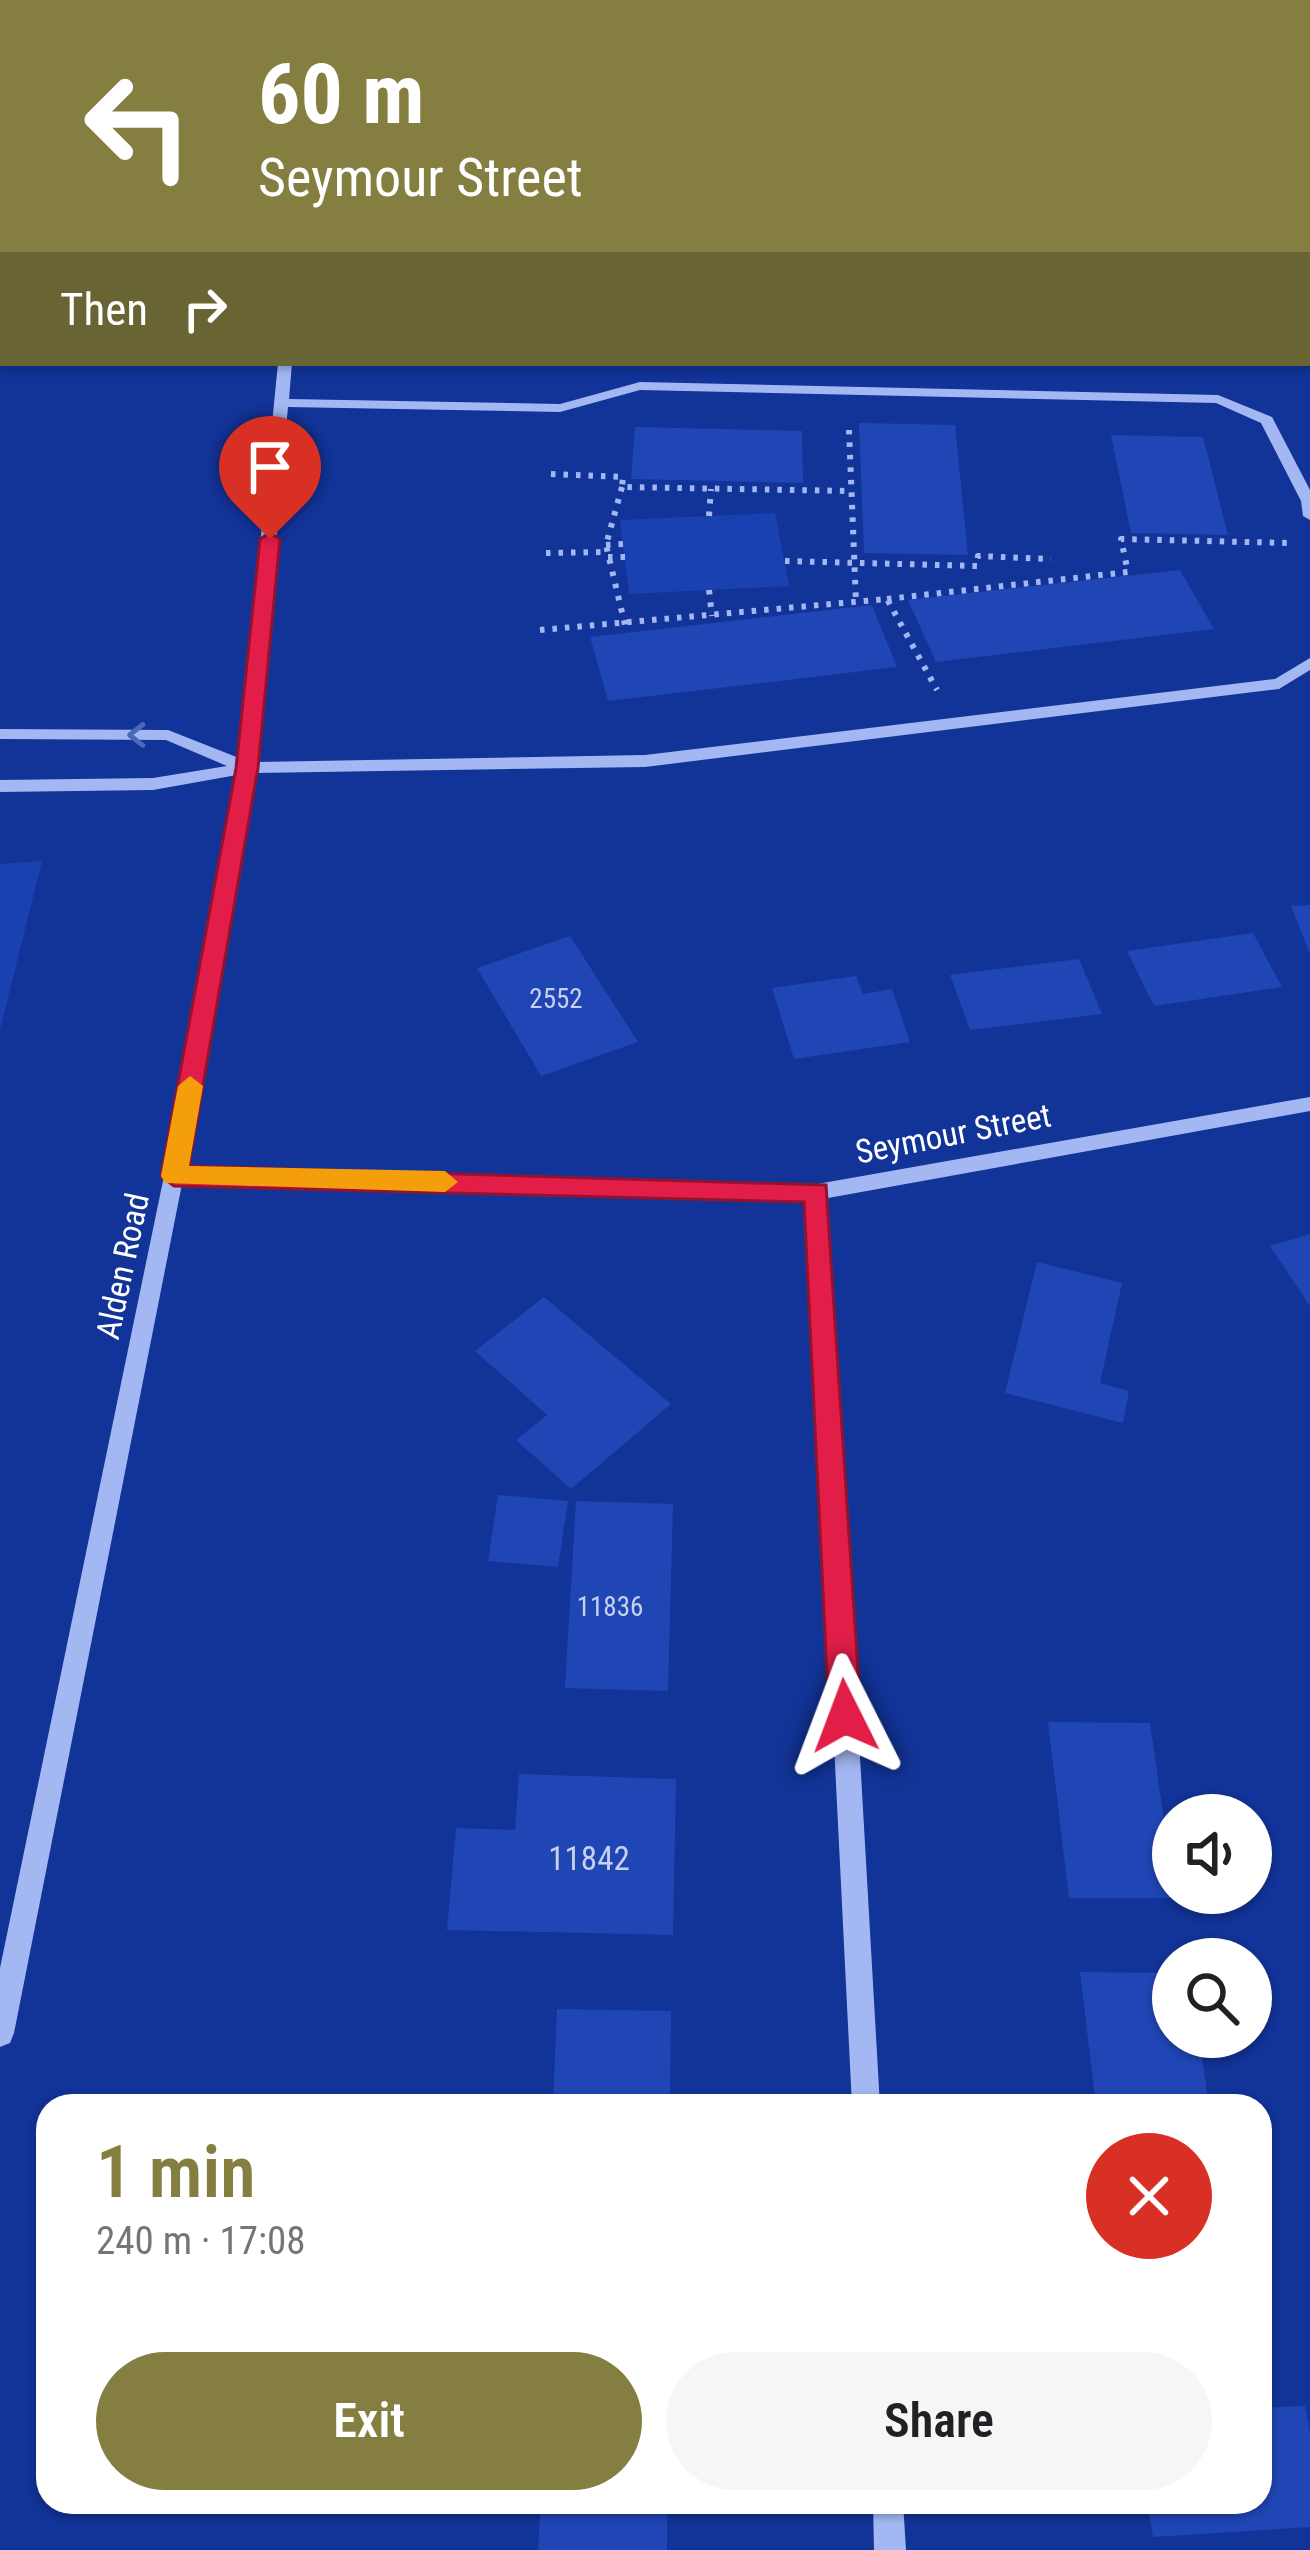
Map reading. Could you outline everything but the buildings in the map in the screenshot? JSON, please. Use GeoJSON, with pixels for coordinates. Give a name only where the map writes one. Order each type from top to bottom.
{"type":"FeatureCollection","features":[{"type":"Feature","properties":{"kind":"street","name":"Alden Road"},"geometry":{"type":"LineString","coordinates":[[0,2033],[174,1176],[247,768],[286,366]]}},
{"type":"Feature","properties":{"kind":"street"},"geometry":{"type":"LineString","coordinates":[[284,403],[560,408],[640,386],[1219,399],[1268,420],[1309,506]]}},
{"type":"Feature","properties":{"kind":"street"},"geometry":{"type":"LineString","coordinates":[[0,786],[153,784],[247,768],[645,761],[1279,684],[1310,663]]}},
{"type":"Feature","properties":{"kind":"street"},"geometry":{"type":"LineString","coordinates":[[0,734],[168,735],[247,768]]}},
{"type":"Feature","properties":{"kind":"street","name":"Seymour Street"},"geometry":{"type":"LineString","coordinates":[[174,1176],[817,1192],[1310,1104]]}},
{"type":"Feature","properties":{"kind":"street"},"geometry":{"type":"LineString","coordinates":[[817,1192],[865,2094]]}},
{"type":"Feature","properties":{"kind":"street"},"geometry":{"type":"LineString","coordinates":[[888,2514],[890,2550]]}},
{"type":"Feature","properties":{"kind":"path"},"geometry":{"type":"LineString","coordinates":[[848,418],[856,602]]}},
{"type":"Feature","properties":{"kind":"path"},"geometry":{"type":"LineString","coordinates":[[551,474],[623,477],[607,551],[625,625]]}},
{"type":"Feature","properties":{"kind":"path"},"geometry":{"type":"LineString","coordinates":[[622,487],[851,491]]}},
{"type":"Feature","properties":{"kind":"path"},"geometry":{"type":"LineString","coordinates":[[709,516],[711,489]]}},
{"type":"Feature","properties":{"kind":"path"},"geometry":{"type":"LineString","coordinates":[[540,630],[1127,572],[1121,539],[1310,544]]}},
{"type":"Feature","properties":{"kind":"path"},"geometry":{"type":"LineString","coordinates":[[607,551],[623,544]]}},
{"type":"Feature","properties":{"kind":"path"},"geometry":{"type":"LineString","coordinates":[[546,553],[607,551],[625,557]]}},
{"type":"Feature","properties":{"kind":"path"},"geometry":{"type":"LineString","coordinates":[[784,561],[977,566],[978,556],[1052,560]]}},
{"type":"Feature","properties":{"kind":"path"},"geometry":{"type":"LineString","coordinates":[[709,590],[712,616]]}},
{"type":"Feature","properties":{"kind":"path"},"geometry":{"type":"LineString","coordinates":[[887,599],[907,642],[923,657],[953,724]]}},
{"type":"Feature","properties":{"kind":"shaded area"},"geometry":{"type":"Polygon","coordinates":[[[775,513],[789,586],[629,594],[620,520],[775,513]]]}},
{"type":"Feature","properties":{"kind":"shaded area"},"geometry":{"type":"Polygon","coordinates":[[[42,861],[0,1030],[0,864],[42,861]]]}},
{"type":"Feature","properties":{"kind":"slow traffic"},"geometry":{"type":"LineString","coordinates":[[190,1086],[174,1176],[445,1182]]}},
{"type":"Feature","properties":{"kind":"route"},"geometry":{"type":"LineString","coordinates":[[270,539],[247,768],[174,1176],[817,1192],[845,1716]]}}]}
